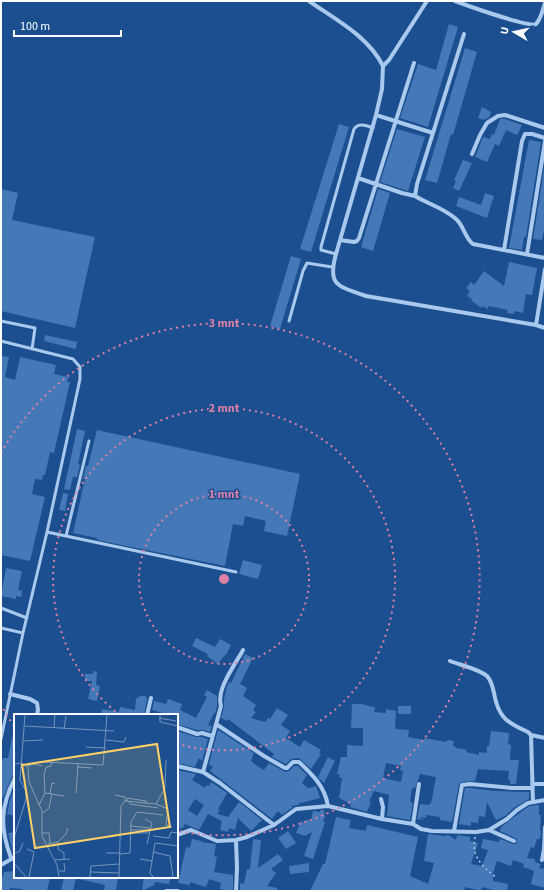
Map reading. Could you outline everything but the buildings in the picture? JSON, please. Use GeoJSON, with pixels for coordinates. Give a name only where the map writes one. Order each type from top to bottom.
{"type":"FeatureCollection","features":[{"type":"Feature","properties":{"kind":"street"},"geometry":{"type":"LineString","coordinates":[[309,1],[363,39],[378,56],[383,66],[382,89],[373,128],[332,267],[333,275],[338,284],[344,288],[366,296],[536,325],[545,328]]}},
{"type":"Feature","properties":{"kind":"street"},"geometry":{"type":"LineString","coordinates":[[383,66],[389,60],[427,1]]}},
{"type":"Feature","properties":{"kind":"street"},"geometry":{"type":"LineString","coordinates":[[455,1],[518,22],[532,25],[537,23],[539,20],[545,3]]}},
{"type":"Feature","properties":{"kind":"street"},"geometry":{"type":"LineString","coordinates":[[415,196],[417,184],[464,34]]}},
{"type":"Feature","properties":{"kind":"street"},"geometry":{"type":"LineString","coordinates":[[340,240],[357,241],[414,62]]}},
{"type":"Feature","properties":{"kind":"street"},"geometry":{"type":"LineString","coordinates":[[376,115],[433,133]]}},
{"type":"Feature","properties":{"kind":"street"},"geometry":{"type":"LineString","coordinates":[[472,154],[480,135],[488,123],[498,116],[505,115],[545,128]]}},
{"type":"Feature","properties":{"kind":"street"},"geometry":{"type":"LineString","coordinates":[[504,250],[522,141],[525,134],[532,134],[545,138]]}},
{"type":"Feature","properties":{"kind":"street"},"geometry":{"type":"LineString","coordinates":[[527,254],[545,141]]}},
{"type":"Feature","properties":{"kind":"street"},"geometry":{"type":"LineString","coordinates":[[358,178],[415,196],[452,216],[460,223],[470,242],[473,244],[545,258]]}},
{"type":"Feature","properties":{"kind":"street"},"geometry":{"type":"LineString","coordinates":[[536,325],[545,269]]}},
{"type":"Feature","properties":{"kind":"street"},"geometry":{"type":"LineString","coordinates":[[203,772],[221,706],[221,692],[243,650]]}},
{"type":"Feature","properties":{"kind":"street"},"geometry":{"type":"LineString","coordinates":[[450,661],[483,673],[488,677],[500,713],[508,722],[528,732],[530,735],[545,738]]}},
{"type":"Feature","properties":{"kind":"street"},"geometry":{"type":"LineString","coordinates":[[10,694],[30,699],[37,703],[37,714]]}},
{"type":"Feature","properties":{"kind":"street"},"geometry":{"type":"LineString","coordinates":[[147,714],[151,698]]}},
{"type":"Feature","properties":{"kind":"street"},"geometry":{"type":"LineString","coordinates":[[216,724],[285,768],[293,762],[299,762],[309,771],[322,787],[326,794],[328,806]]}},
{"type":"Feature","properties":{"kind":"street"},"geometry":{"type":"LineString","coordinates":[[178,727],[197,734],[202,732],[212,736]]}},
{"type":"Feature","properties":{"kind":"street"},"geometry":{"type":"LineString","coordinates":[[530,735],[533,802]]}},
{"type":"Feature","properties":{"kind":"street"},"geometry":{"type":"LineString","coordinates":[[178,766],[203,772],[220,783],[274,825]]}},
{"type":"Feature","properties":{"kind":"street"},"geometry":{"type":"LineString","coordinates":[[1,865],[13,857],[5,844],[2,828],[3,805],[14,780]]}},
{"type":"Feature","properties":{"kind":"street"},"geometry":{"type":"LineString","coordinates":[[414,824],[419,784]]}},
{"type":"Feature","properties":{"kind":"street"},"geometry":{"type":"LineString","coordinates":[[454,831],[462,785],[470,784],[512,788],[545,784]]}},
{"type":"Feature","properties":{"kind":"street"},"geometry":{"type":"LineString","coordinates":[[381,799],[383,807],[382,820]]}},
{"type":"Feature","properties":{"kind":"street"},"geometry":{"type":"LineString","coordinates":[[178,835],[191,830],[217,841],[236,840],[274,825],[296,809],[328,806],[382,820],[414,824],[421,829],[476,832],[489,830],[521,808],[533,802],[545,800]]}},
{"type":"Feature","properties":{"kind":"street"},"geometry":{"type":"LineString","coordinates":[[542,860],[545,827]]}},
{"type":"Feature","properties":{"kind":"street"},"geometry":{"type":"LineString","coordinates":[[489,830],[514,841]]}},
{"type":"Feature","properties":{"kind":"street"},"geometry":{"type":"LineString","coordinates":[[236,840],[236,891]]}},
{"type":"Feature","properties":{"kind":"street"},"geometry":{"type":"LineString","coordinates":[[166,891],[178,891]]}},
{"type":"Feature","properties":{"kind":"lane"},"geometry":{"type":"LineString","coordinates":[[336,254],[321,250],[320,247],[354,129],[356,126],[360,125],[373,128]]}},
{"type":"Feature","properties":{"kind":"lane"},"geometry":{"type":"LineString","coordinates":[[289,321],[307,263],[332,267]]}},
{"type":"Feature","properties":{"kind":"lane"},"geometry":{"type":"LineString","coordinates":[[1,322],[35,328],[32,349]]}},
{"type":"Feature","properties":{"kind":"lane"},"geometry":{"type":"LineString","coordinates":[[1,341],[72,359],[80,367],[80,379],[47,532],[23,633],[1,739]]}},
{"type":"Feature","properties":{"kind":"lane"},"geometry":{"type":"LineString","coordinates":[[66,536],[89,441]]}},
{"type":"Feature","properties":{"kind":"lane"},"geometry":{"type":"LineString","coordinates":[[47,532],[236,572]]}},
{"type":"Feature","properties":{"kind":"lane"},"geometry":{"type":"LineString","coordinates":[[1,608],[27,618]]}},
{"type":"Feature","properties":{"kind":"lane"},"geometry":{"type":"LineString","coordinates":[[1,628],[23,633]]}},
{"type":"Feature","properties":{"kind":"path"},"geometry":{"type":"LineString","coordinates":[[476,832],[474,849],[478,860],[497,878]]}}]}
